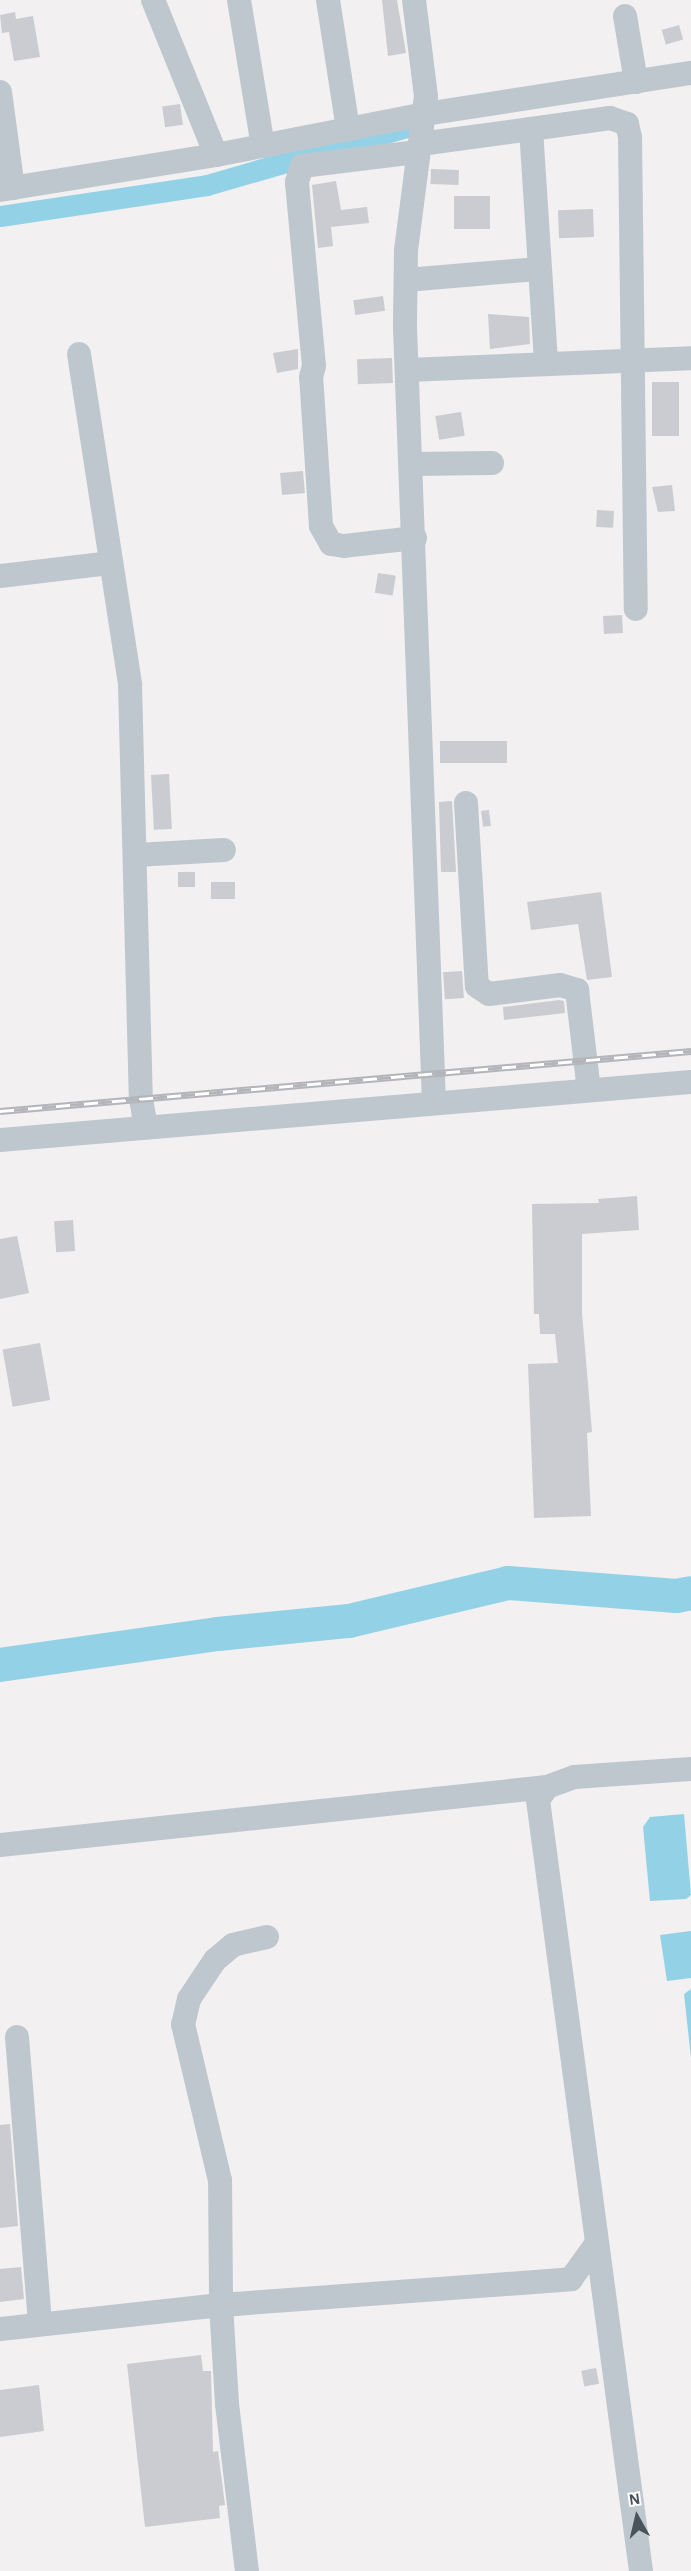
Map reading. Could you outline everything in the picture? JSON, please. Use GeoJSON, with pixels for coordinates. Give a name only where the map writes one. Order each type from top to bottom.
{"type":"FeatureCollection","features":[{"type":"Feature","properties":{"kind":"street"},"geometry":{"type":"LineString","coordinates":[[153,0],[216,155]]}},
{"type":"Feature","properties":{"kind":"street"},"geometry":{"type":"LineString","coordinates":[[239,0],[263,146]]}},
{"type":"Feature","properties":{"kind":"street"},"geometry":{"type":"LineString","coordinates":[[327,0],[348,129]]}},
{"type":"Feature","properties":{"kind":"street"},"geometry":{"type":"LineString","coordinates":[[414,0],[426,75],[425,117],[419,148],[406,280],[434,1102]]}},
{"type":"Feature","properties":{"kind":"street"},"geometry":{"type":"LineString","coordinates":[[625,16],[636,82]]}},
{"type":"Feature","properties":{"kind":"street"},"geometry":{"type":"LineString","coordinates":[[0,92],[6,189],[216,155],[348,129],[691,73]]}},
{"type":"Feature","properties":{"kind":"street"},"geometry":{"type":"LineString","coordinates":[[415,538],[344,546],[331,544],[321,526],[311,377],[314,366],[298,170],[302,166],[610,118],[627,124],[630,137],[636,609]]}},
{"type":"Feature","properties":{"kind":"street"},"geometry":{"type":"LineString","coordinates":[[531,129],[538,269],[546,364]]}},
{"type":"Feature","properties":{"kind":"street"},"geometry":{"type":"LineString","coordinates":[[406,280],[538,269]]}},
{"type":"Feature","properties":{"kind":"street"},"geometry":{"type":"LineString","coordinates":[[79,354],[129,685],[136,855],[141,1099],[146,1126]]}},
{"type":"Feature","properties":{"kind":"street"},"geometry":{"type":"LineString","coordinates":[[408,370],[691,358]]}},
{"type":"Feature","properties":{"kind":"street"},"geometry":{"type":"LineString","coordinates":[[412,464],[492,463]]}},
{"type":"Feature","properties":{"kind":"street"},"geometry":{"type":"LineString","coordinates":[[0,576],[111,563]]}},
{"type":"Feature","properties":{"kind":"street"},"geometry":{"type":"LineString","coordinates":[[466,803],[477,986],[489,993],[560,985],[577,990],[588,1060],[589,1090]]}},
{"type":"Feature","properties":{"kind":"street"},"geometry":{"type":"LineString","coordinates":[[136,855],[224,850]]}},
{"type":"Feature","properties":{"kind":"street"},"geometry":{"type":"LineString","coordinates":[[0,1140],[691,1082]]}},
{"type":"Feature","properties":{"kind":"street"},"geometry":{"type":"LineString","coordinates":[[0,1845],[547,1787],[574,1777],[691,1769]]}},
{"type":"Feature","properties":{"kind":"street"},"geometry":{"type":"LineString","coordinates":[[547,1787],[537,1800],[641,2571]]}},
{"type":"Feature","properties":{"kind":"street"},"geometry":{"type":"LineString","coordinates":[[247,2571],[227,2404],[221,2305],[220,2180],[183,2024],[189,1999],[215,1960],[233,1945],[267,1937]]}},
{"type":"Feature","properties":{"kind":"street"},"geometry":{"type":"LineString","coordinates":[[17,2037],[40,2324]]}},
{"type":"Feature","properties":{"kind":"street"},"geometry":{"type":"LineString","coordinates":[[0,2329],[221,2305],[571,2279],[597,2243]]}},
{"type":"Feature","properties":{"kind":"water"},"geometry":{"type":"Polygon","coordinates":[[[684,1814],[691,1895],[686,1899],[650,1901],[643,1827],[650,1817],[684,1814]]]}},
{"type":"Feature","properties":{"kind":"water"},"geometry":{"type":"Polygon","coordinates":[[[691,1931],[691,1978],[667,1981],[660,1935],[691,1931]]]}},
{"type":"Feature","properties":{"kind":"water"},"geometry":{"type":"Polygon","coordinates":[[[691,1989],[691,2058],[684,1994],[691,1989]]]}},
{"type":"Feature","properties":{"kind":"building"},"geometry":{"type":"Polygon","coordinates":[[[382,0],[397,0],[406,53],[388,56],[382,0]]]}},
{"type":"Feature","properties":{"kind":"building"},"geometry":{"type":"Polygon","coordinates":[[[15,12],[16,19],[33,16],[40,57],[14,61],[9,32],[2,33],[0,15],[15,12]]]}},
{"type":"Feature","properties":{"kind":"building"},"geometry":{"type":"Polygon","coordinates":[[[679,25],[683,39],[666,44],[662,30],[679,25]]]}},
{"type":"Feature","properties":{"kind":"building"},"geometry":{"type":"Polygon","coordinates":[[[180,104],[183,125],[165,127],[162,107],[180,104]]]}},
{"type":"Feature","properties":{"kind":"building"},"geometry":{"type":"Polygon","coordinates":[[[431,169],[459,170],[458,185],[430,184],[431,169]]]}},
{"type":"Feature","properties":{"kind":"building"},"geometry":{"type":"Polygon","coordinates":[[[336,181],[341,210],[367,207],[369,223],[331,227],[333,246],[318,248],[312,185],[336,181]]]}},
{"type":"Feature","properties":{"kind":"building"},"geometry":{"type":"Polygon","coordinates":[[[454,196],[490,196],[490,229],[454,229],[454,196]]]}},
{"type":"Feature","properties":{"kind":"building"},"geometry":{"type":"Polygon","coordinates":[[[593,209],[594,237],[559,238],[558,210],[593,209]]]}},
{"type":"Feature","properties":{"kind":"building"},"geometry":{"type":"Polygon","coordinates":[[[383,296],[385,311],[355,315],[353,300],[383,296]]]}},
{"type":"Feature","properties":{"kind":"building"},"geometry":{"type":"Polygon","coordinates":[[[488,314],[529,317],[530,344],[490,349],[488,314]]]}},
{"type":"Feature","properties":{"kind":"building"},"geometry":{"type":"Polygon","coordinates":[[[298,349],[298,369],[277,373],[273,353],[298,349]]]}},
{"type":"Feature","properties":{"kind":"building"},"geometry":{"type":"Polygon","coordinates":[[[392,358],[393,383],[358,384],[357,359],[392,358]]]}},
{"type":"Feature","properties":{"kind":"building"},"geometry":{"type":"Polygon","coordinates":[[[652,382],[679,382],[679,436],[652,436],[652,382]]]}},
{"type":"Feature","properties":{"kind":"building"},"geometry":{"type":"Polygon","coordinates":[[[461,412],[465,436],[439,440],[435,416],[461,412]]]}},
{"type":"Feature","properties":{"kind":"building"},"geometry":{"type":"Polygon","coordinates":[[[303,471],[305,493],[282,495],[280,473],[303,471]]]}},
{"type":"Feature","properties":{"kind":"building"},"geometry":{"type":"Polygon","coordinates":[[[672,485],[675,511],[658,512],[652,487],[672,485]]]}},
{"type":"Feature","properties":{"kind":"building"},"geometry":{"type":"Polygon","coordinates":[[[597,510],[614,511],[613,528],[596,527],[597,510]]]}},
{"type":"Feature","properties":{"kind":"building"},"geometry":{"type":"Polygon","coordinates":[[[378,573],[396,576],[393,596],[375,593],[378,573]]]}},
{"type":"Feature","properties":{"kind":"building"},"geometry":{"type":"Polygon","coordinates":[[[622,615],[623,633],[604,634],[603,616],[622,615]]]}},
{"type":"Feature","properties":{"kind":"building"},"geometry":{"type":"Polygon","coordinates":[[[440,741],[507,741],[507,763],[440,763],[440,741]]]}},
{"type":"Feature","properties":{"kind":"building"},"geometry":{"type":"Polygon","coordinates":[[[169,774],[172,829],[154,830],[151,775],[169,774]]]}},
{"type":"Feature","properties":{"kind":"building"},"geometry":{"type":"Polygon","coordinates":[[[452,801],[456,872],[441,872],[439,802],[452,801]]]}},
{"type":"Feature","properties":{"kind":"building"},"geometry":{"type":"Polygon","coordinates":[[[489,810],[491,826],[483,827],[481,811],[489,810]]]}},
{"type":"Feature","properties":{"kind":"building"},"geometry":{"type":"Polygon","coordinates":[[[178,872],[195,872],[195,887],[178,887],[178,872]]]}},
{"type":"Feature","properties":{"kind":"building"},"geometry":{"type":"Polygon","coordinates":[[[211,882],[235,882],[235,899],[211,899],[211,882]]]}},
{"type":"Feature","properties":{"kind":"building"},"geometry":{"type":"Polygon","coordinates":[[[601,892],[612,977],[587,980],[578,924],[531,930],[527,902],[601,892]]]}},
{"type":"Feature","properties":{"kind":"building"},"geometry":{"type":"Polygon","coordinates":[[[462,971],[464,998],[445,999],[443,972],[462,971]]]}},
{"type":"Feature","properties":{"kind":"building"},"geometry":{"type":"Polygon","coordinates":[[[564,1001],[565,1013],[504,1020],[503,1007],[564,1001]]]}},
{"type":"Feature","properties":{"kind":"building"},"geometry":{"type":"Polygon","coordinates":[[[637,1196],[639,1230],[582,1234],[582,1313],[592,1432],[587,1433],[591,1516],[534,1518],[528,1364],[558,1363],[555,1334],[540,1334],[539,1314],[534,1314],[532,1204],[599,1203],[598,1199],[637,1196]]]}},
{"type":"Feature","properties":{"kind":"building"},"geometry":{"type":"Polygon","coordinates":[[[73,1220],[75,1251],[56,1252],[54,1221],[73,1220]]]}},
{"type":"Feature","properties":{"kind":"building"},"geometry":{"type":"Polygon","coordinates":[[[17,1236],[29,1293],[0,1299],[0,1239],[17,1236]]]}},
{"type":"Feature","properties":{"kind":"building"},"geometry":{"type":"Polygon","coordinates":[[[40,1343],[50,1400],[13,1407],[3,1350],[40,1343]]]}},
{"type":"Feature","properties":{"kind":"building"},"geometry":{"type":"Polygon","coordinates":[[[10,2124],[18,2226],[0,2228],[0,2125],[10,2124]]]}},
{"type":"Feature","properties":{"kind":"building"},"geometry":{"type":"Polygon","coordinates":[[[21,2267],[24,2299],[0,2302],[0,2269],[21,2267]]]}},
{"type":"Feature","properties":{"kind":"building"},"geometry":{"type":"Polygon","coordinates":[[[201,2355],[203,2371],[211,2371],[213,2452],[218,2451],[225,2505],[219,2506],[220,2518],[145,2527],[127,2364],[201,2355]]]}},
{"type":"Feature","properties":{"kind":"building"},"geometry":{"type":"Polygon","coordinates":[[[596,2368],[599,2384],[584,2387],[581,2371],[596,2368]]]}},
{"type":"Feature","properties":{"kind":"building"},"geometry":{"type":"Polygon","coordinates":[[[39,2385],[44,2431],[0,2437],[0,2390],[39,2385]]]}},
{"type":"Feature","properties":{"kind":"waterway"},"geometry":{"type":"LineString","coordinates":[[0,216],[207,185],[406,127]]}},
{"type":"Feature","properties":{"kind":"waterway"},"geometry":{"type":"LineString","coordinates":[[0,1665],[218,1634],[349,1621],[508,1583],[676,1596],[691,1593]]}},
{"type":"Feature","properties":{"kind":"railway"},"geometry":{"type":"LineString","coordinates":[[0,1111],[691,1051]]}}]}
